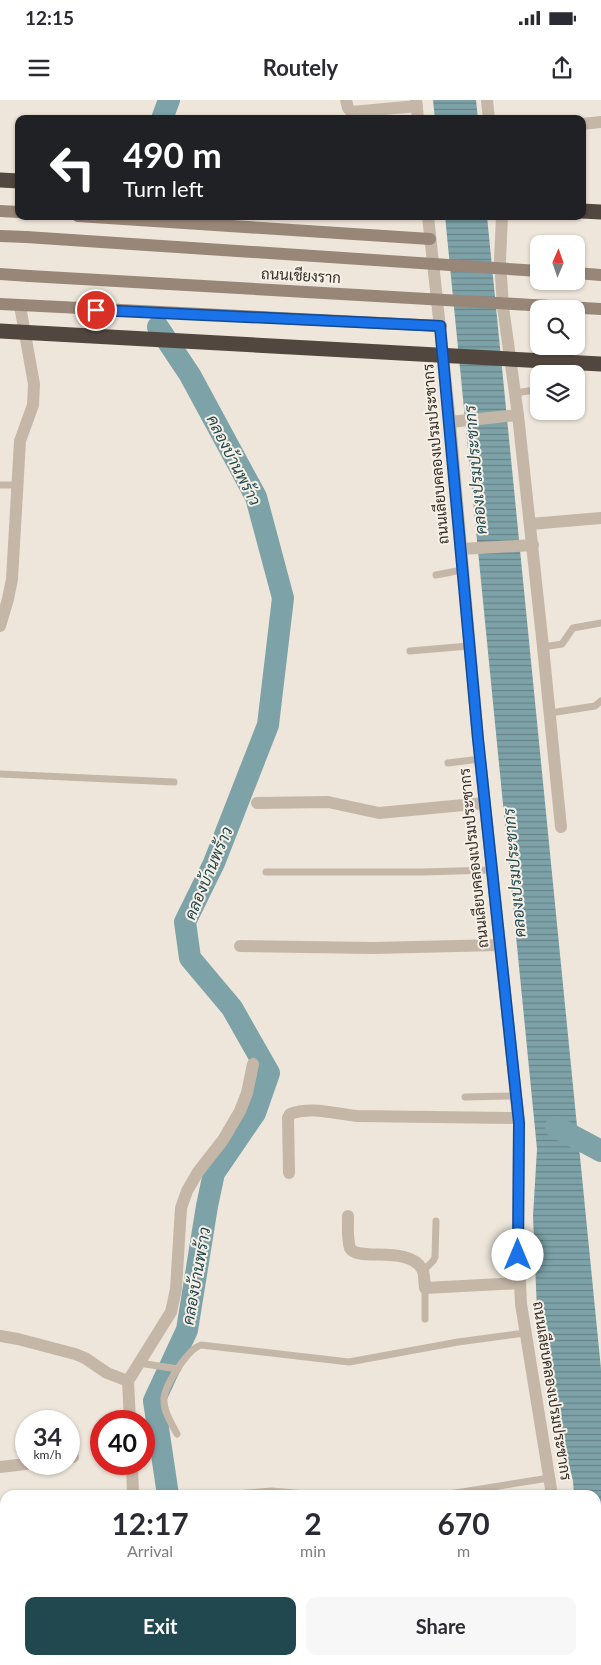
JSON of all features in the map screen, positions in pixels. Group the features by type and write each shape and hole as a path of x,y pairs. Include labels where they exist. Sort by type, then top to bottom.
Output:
{"highway":[{"path":"0,180 15,181"},
{"path":"586,212 601,212"},
{"path":"0,331 601,364"}],"main road":[{"path":"0,211 15,212"},
{"path":"139,220 430,239"},
{"name":"ถนนเชียงราก","path":"0,236 530,270"},
{"name":"ถนนเชียงราก","path":"0,274 601,309"},
{"path":"585,274 601,275"},
{"path":"0,304 440,326"}],"street":[{"path":"346,100 348,108 352,112 417,108"},
{"path":"487,100 489,115"},
{"path":"586,124 601,122"},
{"name":"ถนนเลียบคลองเปรมประชากร","path":"428,220 466,549 462,570 518,1118 520,1283 525,1333 551,1490"},
{"path":"502,220 500,261 502,307 515,393 514,415 530,524 529,545 543,647 561,827"},
{"path":"0,626 8,599 6,580 17,486 20,441 34,396 34,384 20,306"},
{"path":"450,422 514,415"},
{"path":"530,524 601,518"},
{"path":"466,549 529,545"},
{"path":"257,803 328,802 379,813 485,803"},
{"path":"240,946 373,948 500,945"},
{"path":"129,1410 128,1381 171,1312 177,1280 181,1208 187,1191 240,1111 247,1092 253,1064"},
{"path":"290,1173 288,1118 290,1114 296,1111 333,1112 357,1116 518,1118"},
{"path":"348,1216 349,1245 354,1252 414,1260 423,1271 425,1288 520,1283"},
{"path":"0,1336 75,1354 85,1358 107,1373 128,1381"},
{"path":"0,1467 15,1465"},
{"path":"132,1475 133,1490"}],"lane":[{"path":"515,393 530,391"},
{"path":"0,485 17,486"},
{"path":"436,575 462,570"},
{"path":"543,647 562,644 572,628 601,623"},
{"path":"410,651 469,646"},
{"path":"550,713 595,706 601,701"},
{"path":"448,763 480,759"},
{"path":"0,774 174,782"},
{"path":"266,872 492,870"},
{"path":"465,1097 516,1096"},
{"path":"423,1271 435,1257 436,1221"},
{"path":"425,1288 426,1319"},
{"path":"177,1434 165,1412 164,1395 177,1368 196,1346 201,1345 349,1362 458,1342 525,1333"},
{"path":"140,1363 177,1368"},
{"path":"474,1490 549,1478"}],"water":[{"path":"433,100 476,100 478,115 435,115"},
{"name":"คลองเปรมประชากร","path":"445,220 487,220 601,1369 601,1490 574,1490 538,1334 533,1216 537,1149"}],"waterway":[{"name":"คลองบ้านพร้าว","path":"163,115 169,100"},
{"name":"คลองบ้านพร้าว","path":"158,327 190,375 256,497 283,598 268,725 214,863 185,922 190,958 232,1008 269,1073 255,1113 214,1173 187,1330 154,1401 167,1490"},
{"path":"556,1127 601,1151"}],"route":[{"path":"96,310 440,326 478,739 519,1123 518,1255"}]}
